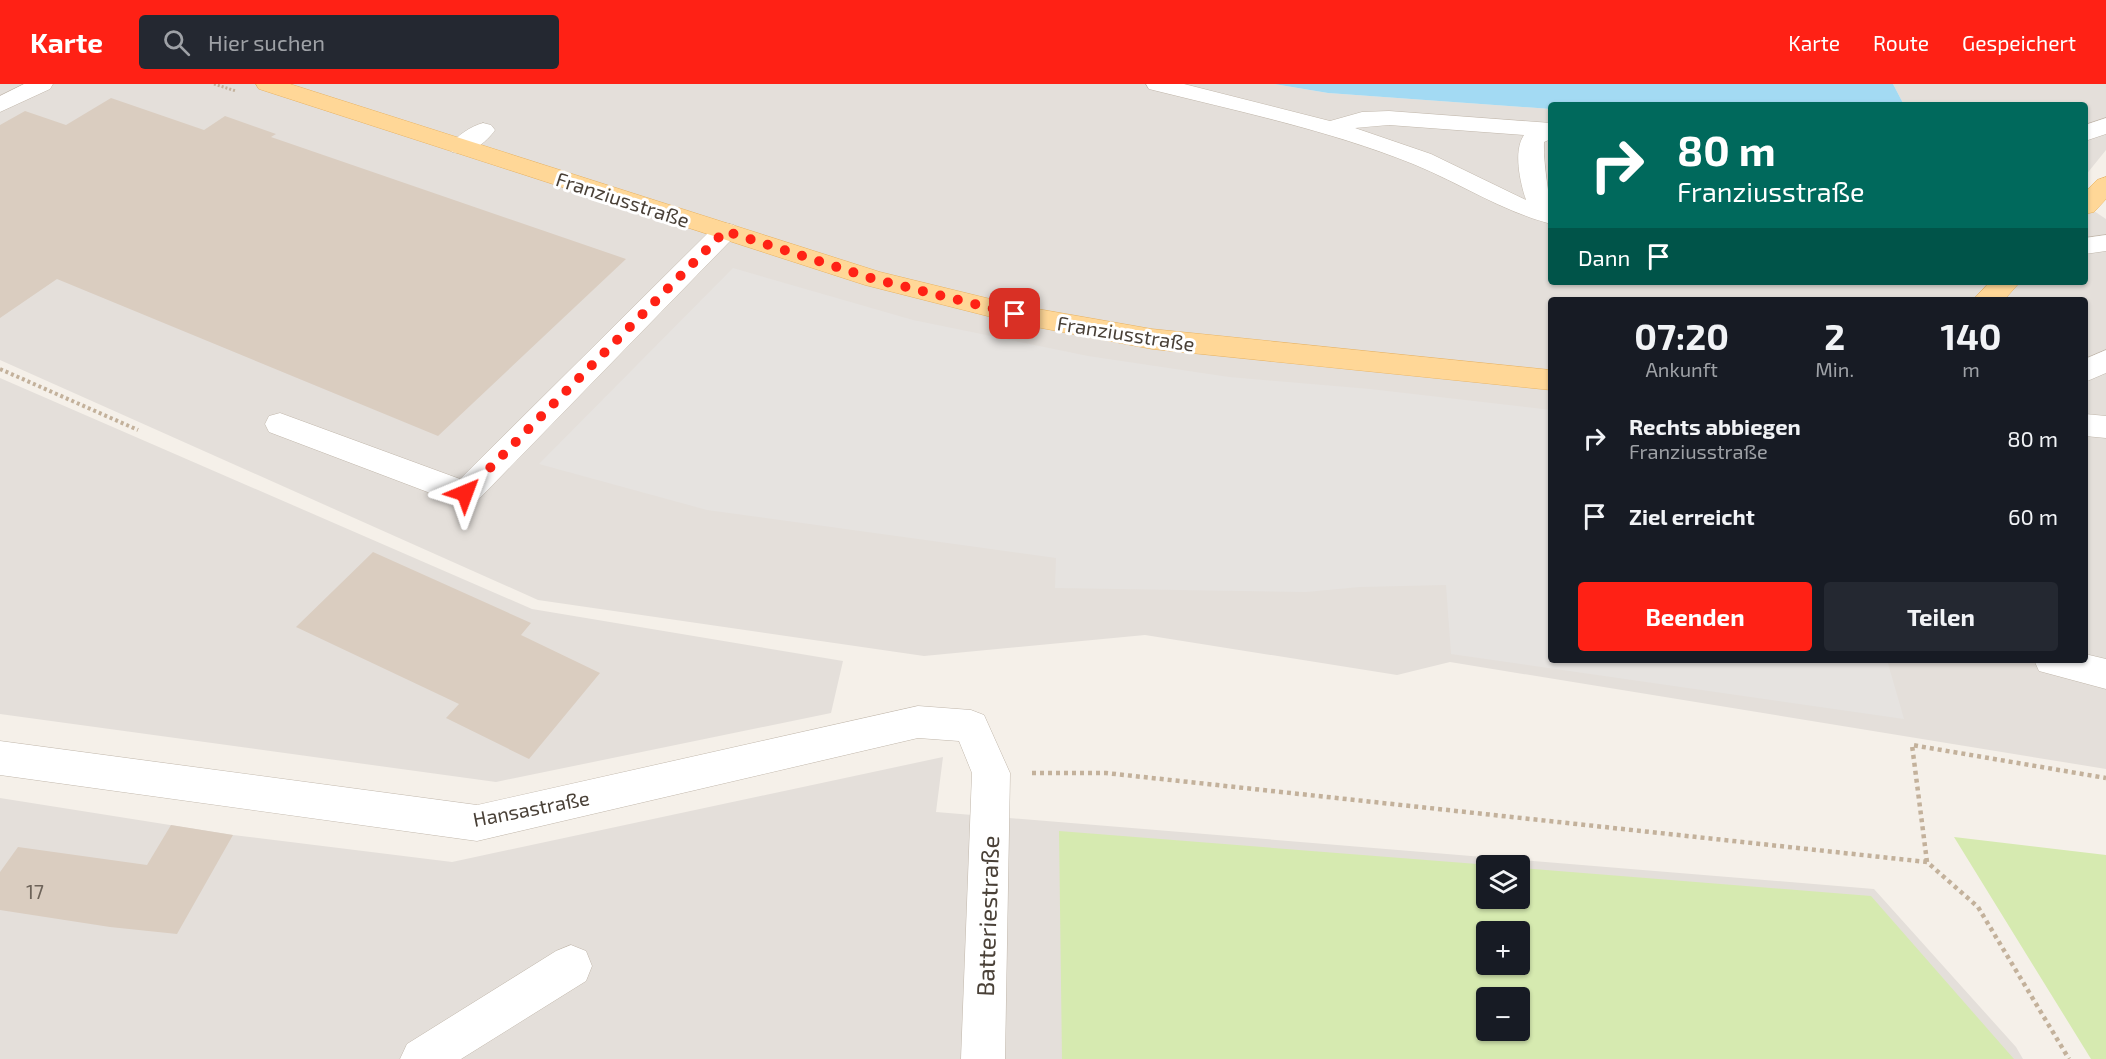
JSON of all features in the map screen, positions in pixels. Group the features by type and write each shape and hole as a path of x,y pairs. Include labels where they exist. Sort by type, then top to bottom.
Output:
{"main road":[{"name":"Franziusstraße","path":"267,84 863,276 937,296 1091,330 1238,350 1548,381"},
{"path":"2088,203 2106,184"},
{"path":"1990,297 2004,285"}],"street":[{"path":"0,105 42,84"},
{"path":"1156,84 1330,128 1422,159 1519,206 1548,215"},
{"path":"1330,128 1362,119 1389,118 1548,131"},
{"path":"2088,133 2106,125"},
{"path":"461,147 483,130"},
{"path":"1548,132 1538,134 1532,141 1530,172 1533,185 1548,215"},
{"path":"280,424 465,493 725,231"},
{"path":"2088,246 2106,243"},
{"path":"2088,370 2106,360"},
{"path":"2088,424 2106,427"},
{"path":"2063,663 2106,674"},
{"name":"Hansastraße","path":"4,766 477,823 918,722 971,726 991,773"},
{"name":"Batteriestraße","path":"983,1059 991,773"},
{"path":"422,1059 571,966"}],"path":[{"path":"0,369 138,430"},
{"path":"1927,862 1912,745 2106,778"},
{"path":"991,773 1106,773 1927,862 1978,907 2069,1059"}],"shaded area":[{"path":"0,84 1274,84 1328,93 1548,109 1548,285 2088,285 2088,207 2106,219 2106,769 1450,662 1397,675 1145,635 924,656 538,600 0,360"},
{"path":"1893,84 2106,84 2106,150 2088,172 2088,102 1902,102"},
{"path":"733,268 913,320 1088,356 1229,377 1370,389 1548,410 1548,663 1888,663 1904,719 1451,654 1446,585 1360,587 1306,592 1055,588 1056,558 707,510 539,464"},
{"path":"0,378 532,609 843,661 831,713 496,782 0,714"},
{"path":"943,757 936,812 1476,856 1476,909 1530,909 1530,861 1874,889 2016,1047 2023,1059 0,1059 0,798 233,835 452,862"}],"green space":[{"path":"1059,831 1476,864 1476,909 1530,909 1530,869 1871,896 2014,1059 1062,1059"},
{"path":"1954,837 2106,855 2106,1059 2091,1059"}],"water":[{"path":"1274,84 1893,84 1902,102 1548,102 1548,109 1328,93"}],"building":[{"path":"111,98 204,130 225,116 276,134 271,137 626,259 438,436 57,279 0,318 0,125 25,111 66,125"},
{"path":"373,552 531,623 521,635 600,673 529,759 446,718 459,704 296,627"},
{"path":"171,825 233,835 177,934 110,927 0,910 0,872 18,847 147,865"}],"route":[{"path":"465,493 725,231 874,279 947,299 1015,314"}]}
